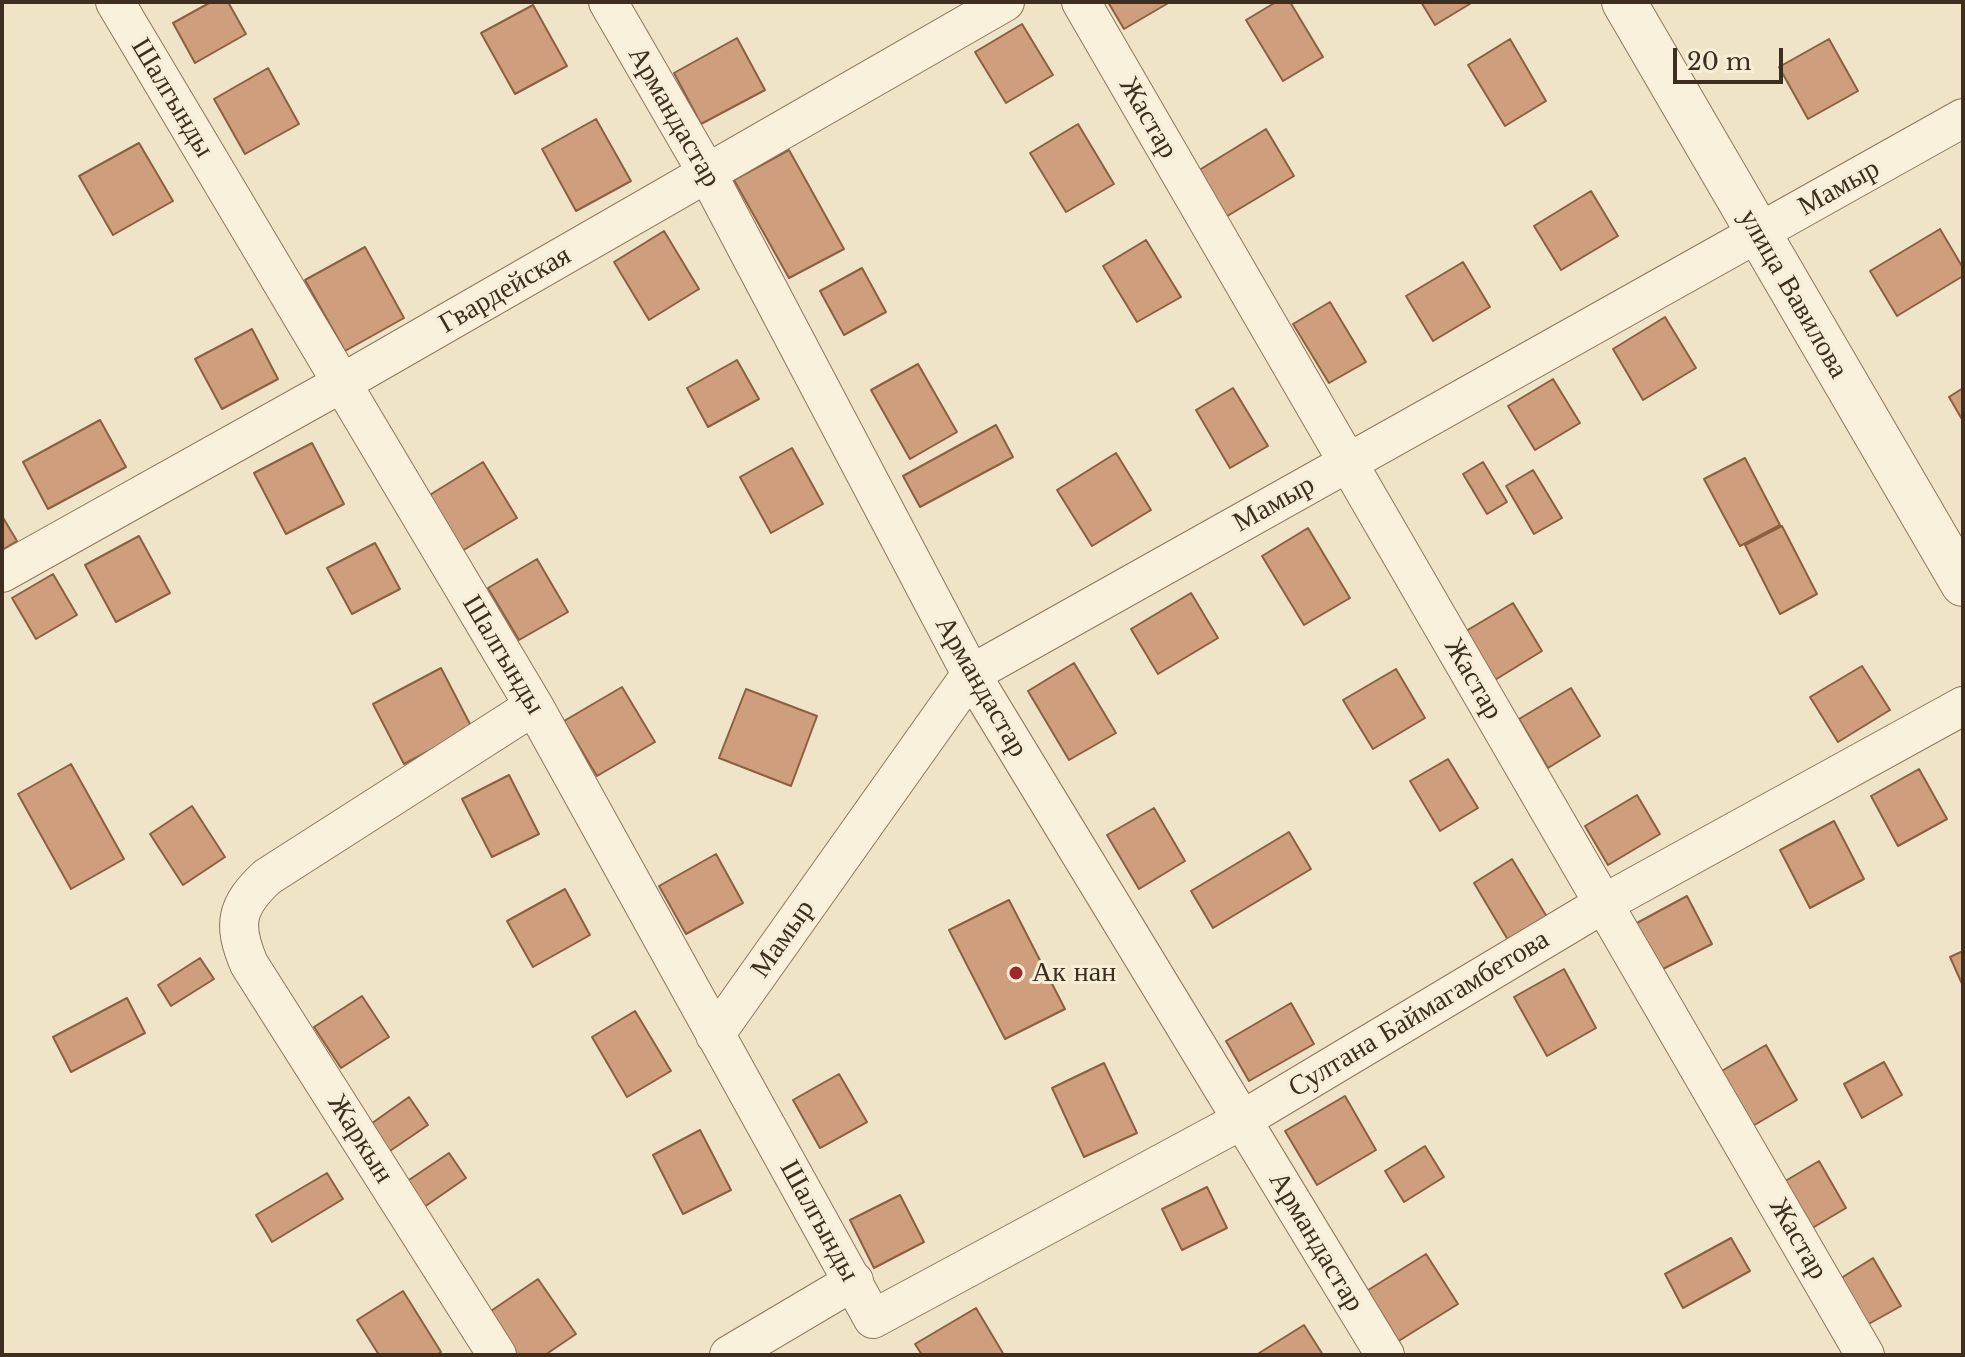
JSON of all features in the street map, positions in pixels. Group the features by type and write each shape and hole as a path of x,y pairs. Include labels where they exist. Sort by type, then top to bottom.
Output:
{"street":[{"name":"Шалгынды","path":"115,2 534,706 873,1319"},
{"name":"Армандастар","path":"608,2 707,173 971,674 1385,1355"},
{"name":"Гвардейская","path":"2,573 342,383 1005,2"},
{"name":"Жастар","path":"1081,2 1865,1355"},
{"name":"улица Вавилова","path":"1624,2 1963,584"},
{"name":"Мамыр","path":"715,1035 971,674 1963,118"},
{"name":"Жаркын","path":"497,1355 249,964 240,942 238,918 249,894 267,877 534,706"},
{"name":"Султана Баймагамбетова","path":"873,1319 1242,1120 1603,904 1963,706"},
{"path":"729,1355 854,1281"}],"building":[{"path":"211,2 228,2 246,34 195,63 173,23"},
{"path":"1108,2 1170,2 1124,29"},
{"path":"1276,2 1290,2 1323,57 1283,81 1246,20"},
{"path":"1421,2 1473,2 1435,25"},
{"path":"533,5 567,66 515,94 481,33"},
{"path":"1022,24 1053,75 1006,103 975,52"},
{"path":"737,38 765,90 701,124 674,73"},
{"path":"1510,39 1546,101 1505,126 1468,65"},
{"path":"1829,39 1858,91 1808,119 1779,67"},
{"path":"268,68 299,124 245,154 214,99"},
{"path":"596,119 631,181 576,211 542,149"},
{"path":"1078,124 1114,184 1066,212 1030,153"},
{"path":"1266,129 1294,176 1224,218 1196,172"},
{"path":"139,143 173,201 113,235 79,176"},
{"path":"789,150 844,249 789,278 734,180"},
{"path":"1591,191 1618,236 1561,270 1534,226"},
{"path":"1940,229 1963,268 1963,276 1897,316 1870,271"},
{"path":"664,231 699,289 649,320 614,262"},
{"path":"1146,240 1181,297 1137,322 1103,266"},
{"path":"365,247 404,318 345,351 305,280"},
{"path":"1463,262 1490,307 1433,341 1406,296"},
{"path":"862,268 886,312 844,335 820,291"},
{"path":"1330,302 1366,362 1329,383 1293,324"},
{"path":"1665,317 1696,368 1643,400 1613,349"},
{"path":"252,329 278,379 222,409 195,359"},
{"path":"737,360 759,399 708,427 687,388"},
{"path":"918,364 957,432 910,459 871,390"},
{"path":"1553,379 1580,423 1535,450 1508,406"},
{"path":"1233,388 1268,446 1230,468 1196,410"},
{"path":"1963,388 1963,421 1949,397"},
{"path":"100,420 126,467 48,509 23,462"},
{"path":"996,425 1013,457 920,507 903,476"},
{"path":"312,443 344,504 286,534 254,473"},
{"path":"792,448 823,504 771,533 740,477"},
{"path":"1116,453 1151,510 1092,546 1057,490"},
{"path":"1745,458 1780,525 1740,546 1704,479"},
{"path":"483,462 517,518 462,551 428,496"},
{"path":"1483,462 1507,502 1487,514 1463,474"},
{"path":"1533,470 1562,518 1534,534 1506,486"},
{"path":"2,516 17,541 2,550"},
{"path":"1782,526 1817,594 1780,614 1745,545"},
{"path":"1308,528 1350,598 1304,625 1262,556"},
{"path":"139,536 170,593 116,622 85,565"},
{"path":"375,543 400,589 352,614 327,568"},
{"path":"537,559 568,612 519,640 488,588"},
{"path":"53,574 77,615 36,639 12,598"},
{"path":"1191,593 1218,638 1158,674 1131,629"},
{"path":"1513,603 1542,651 1490,683 1461,634"},
{"path":"1074,663 1116,733 1069,760 1028,691"},
{"path":"1862,666 1890,710 1838,742 1810,697"},
{"path":"441,668 472,728 404,764 373,704"},
{"path":"1396,669 1425,718 1373,749 1343,700"},
{"path":"622,687 655,742 597,776 564,721"},
{"path":"1571,688 1600,736 1548,768 1519,719"},
{"path":"746,689 817,716 791,786 719,758"},
{"path":"1448,759 1478,808 1440,831 1410,781"},
{"path":"71,764 124,859 71,889 18,794"},
{"path":"1919,769 1947,819 1898,846 1871,796"},
{"path":"509,775 539,834 492,857 462,799"},
{"path":"1637,795 1660,834 1608,865 1585,826"},
{"path":"192,806 225,857 183,885 150,834"},
{"path":"1154,808 1185,861 1139,889 1107,835"},
{"path":"1834,821 1864,879 1810,908 1780,850"},
{"path":"1289,832 1311,869 1213,928 1191,891"},
{"path":"716,854 743,903 686,934 659,886"},
{"path":"1512,859 1547,917 1508,940 1474,883"},
{"path":"565,889 590,935 533,967 507,921"},
{"path":"1687,896 1712,944 1659,971 1635,924"},
{"path":"1009,900 1065,1009 1005,1039 949,930"},
{"path":"1963,951 1963,986 1950,957"},
{"path":"200,958 214,979 171,1006 158,985"},
{"path":"1564,969 1596,1028 1547,1056 1514,997"},
{"path":"362,996 389,1037 341,1068 314,1027"},
{"path":"127,998 145,1033 71,1072 53,1037"},
{"path":"1291,1003 1314,1044 1249,1081 1226,1041"},
{"path":"635,1011 671,1071 627,1097 592,1037"},
{"path":"1766,1045 1797,1100 1751,1127 1720,1072"},
{"path":"1884,1062 1902,1095 1862,1118 1844,1084"},
{"path":"1104,1063 1137,1133 1084,1157 1052,1088"},
{"path":"839,1074 867,1122 820,1148 793,1100"},
{"path":"1345,1096 1376,1150 1317,1185 1285,1131"},
{"path":"409,1097 428,1125 387,1153 368,1126"},
{"path":"700,1130 731,1190 683,1214 653,1155"},
{"path":"1425,1146 1444,1177 1404,1202 1385,1171"},
{"path":"449,1153 466,1178 417,1212 400,1186"},
{"path":"1819,1161 1846,1208 1809,1230 1782,1183"},
{"path":"327,1173 343,1199 272,1242 256,1215"},
{"path":"1207,1187 1227,1228 1182,1250 1162,1209"},
{"path":"900,1195 924,1242 874,1268 850,1220"},
{"path":"1731,1238 1750,1271 1683,1308 1665,1274"},
{"path":"1426,1254 1458,1304 1397,1342 1365,1292"},
{"path":"1873,1258 1901,1306 1865,1326 1838,1280"},
{"path":"538,1279 576,1334 545,1355 512,1355 485,1315"},
{"path":"403,1291 441,1352 437,1355 379,1355 357,1320"},
{"path":"976,1308 1004,1355 922,1355 915,1344"},
{"path":"1304,1325 1323,1355 1256,1355"}],"place":[{"name":"Ак нан","path":"1016,973"}]}
